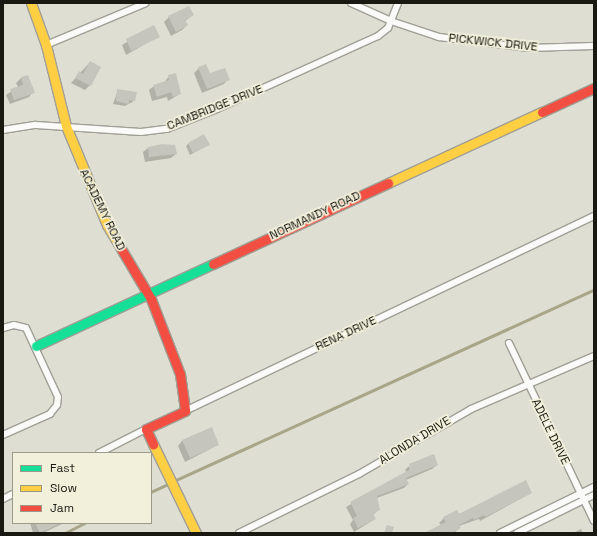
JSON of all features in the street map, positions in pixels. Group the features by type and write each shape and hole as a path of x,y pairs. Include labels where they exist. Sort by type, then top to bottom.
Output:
{"street":[{"name":"ACADEMY ROAD","path":"31,3 46,45 66,126 107,225 148,294 180,374 185,411"},
{"path":"46,45 146,3"},
{"name":"PICKWICK DRIVE","path":"351,3 391,21 439,37 476,43 528,48 594,46"},
{"name":"CAMBRIDGE DRIVE","path":"3,130 36,125 141,132 167,129 231,103 378,36 391,21 398,3"},
{"name":"NORMANDY ROAD","path":"36,346 594,88"},
{"name":"RENA DRIVE","path":"101,452 594,216"},
{"path":"3,328 14,325 26,328 57,391 58,402 50,414 3,436"},
{"name":"ADELE DRIVE","path":"509,343 526,384 594,521"},
{"name":"ALONDA DRIVE","path":"240,533 359,474 471,409 594,356"},
{"path":"146,430 196,533"},
{"path":"500,533 594,487"},
{"path":"3,499 12,494"},
{"path":"517,533 594,495"}],"building":[{"path":"189,6 194,15 185,20 188,25 176,32 168,16"},
{"path":"154,25 160,37 131,51 126,39"},
{"path":"90,61 101,67 91,86 75,78 79,71 83,74"},
{"path":"206,64 210,73 225,68 230,80 207,89 198,67"},
{"path":"176,73 181,94 173,97 171,92 157,97 153,85 169,80 168,75"},
{"path":"28,75 35,93 14,100 10,89 23,85 21,77"},
{"path":"117,89 137,92 135,101 129,100 129,104 116,101"},
{"path":"204,134 210,145 193,153 188,143"},
{"path":"162,144 175,145 177,154 149,157 148,147"},
{"path":"212,427 219,445 190,458 182,440"},
{"path":"434,454 438,465 406,478 409,484 377,496 380,510 373,514 376,519 358,528 353,518 357,516 350,502 411,469 409,464"},
{"path":"526,480 532,493 485,517 484,515 474,520 473,518 459,525 461,528 452,533 424,533 446,522 443,517 457,510 459,514"},
{"path":"36,524 59,524 40,533"},
{"path":"387,525 394,527 392,533 384,533"}],"waterway":[{"path":"174,481 594,290"},
{"path":"152,492 170,483"},
{"path":"65,533 83,524"}],"traffic: fast":[{"path":"36,346 213,264"}],"traffic: slow":[{"path":"31,3 46,45 66,126 107,225 120,247"},
{"path":"388,183 542,112"},
{"path":"153,444 196,533"}],"traffic: jam":[{"path":"542,112 594,88"},
{"path":"213,264 388,183"},
{"path":"120,247 151,299 180,374 185,411 146,429 153,444"}]}
